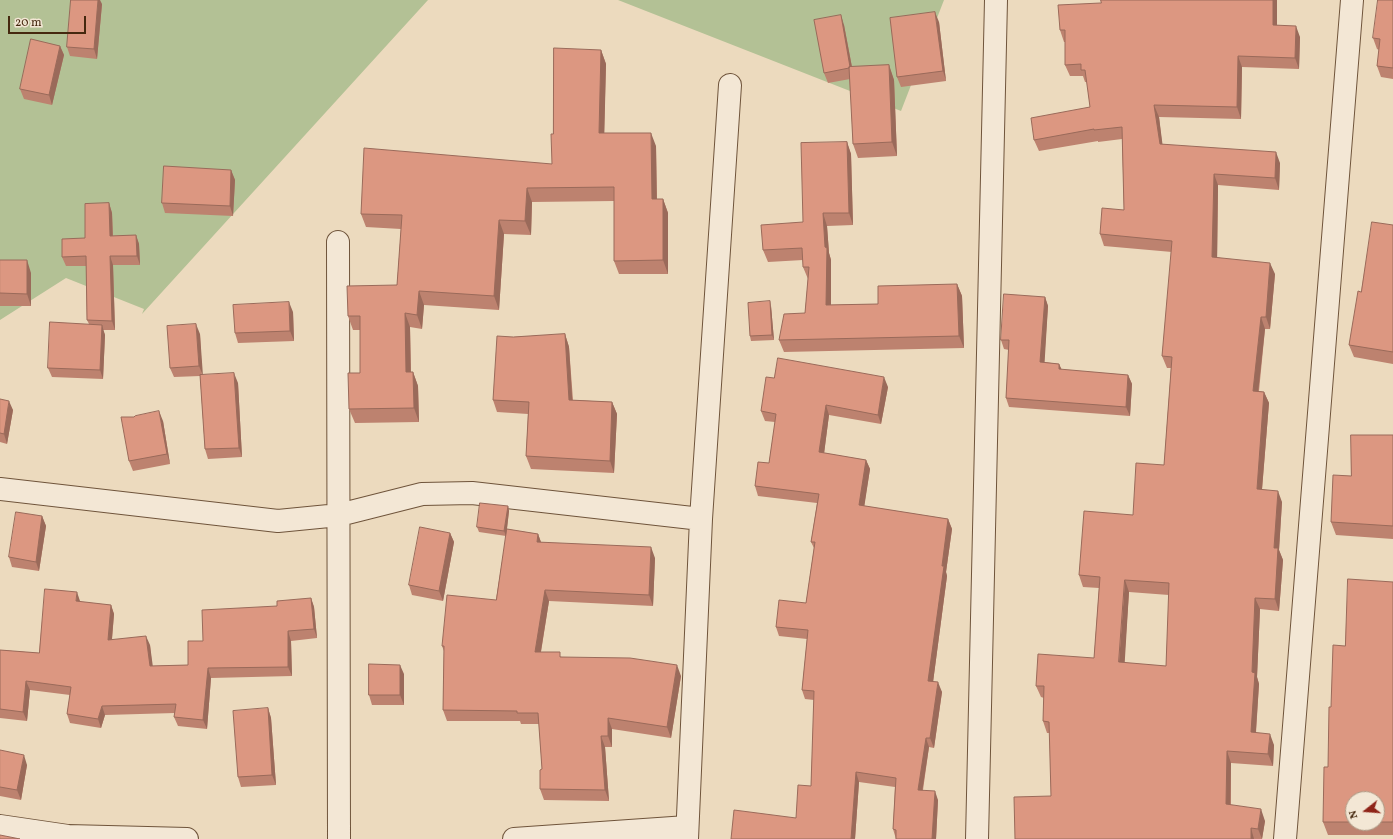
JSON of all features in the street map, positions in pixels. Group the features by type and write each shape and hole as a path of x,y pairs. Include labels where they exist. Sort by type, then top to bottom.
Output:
{"street":[{"path":"977,839 996,0"},
{"path":"1286,839 1352,0"},
{"path":"514,839 687,833 701,519 730,85"},
{"path":"338,242 339,839"},
{"path":"0,489 278,521 339,515 422,494 472,494 701,519"},
{"path":"0,826 68,838 187,839"}],"green space":[{"path":"0,0 428,0 142,314 144,309 66,278 0,320"},
{"path":"618,0 944,0 901,111"}],"building":[{"path":"71,0 98,0 94,49 67,47"},
{"path":"1101,0 1273,0 1273,25 1296,26 1295,58 1238,56 1237,107 1154,105 1160,144 1276,152 1275,178 1214,174 1212,257 1270,263 1266,317 1261,317 1253,391 1264,392 1257,489 1278,491 1274,548 1278,548 1275,599 1255,598 1252,672 1255,673 1251,732 1270,734 1268,754 1227,751 1226,804 1261,809 1258,829 1251,828 1251,839 1015,839 1014,797 1051,796 1049,722 1043,721 1044,686 1036,686 1038,654 1094,658 1100,577 1079,575 1084,511 1133,515 1136,463 1164,465 1172,357 1162,356 1172,241 1100,234 1102,208 1124,210 1122,127 1094,129 1034,140 1031,118 1090,107 1085,70 1081,70 1081,64 1065,65 1065,30 1060,30 1058,5 1101,3","holes":["1125,580 1169,583 1166,666 1119,662"]},
{"path":"1378,0 1393,0 1393,68 1377,66 1380,39 1373,38"},
{"path":"935,12 943,71 897,77 890,18"},
{"path":"841,15 850,67 824,73 814,20"},
{"path":"31,39 60,46 49,95 20,89"},
{"path":"554,48 601,50 599,133 651,133 652,199 663,199 663,260 614,261 614,187 527,188 525,221 499,220 494,296 419,291 417,315 405,313 406,372 413,372 414,408 349,409 348,373 360,373 360,316 348,316 347,286 397,285 402,215 361,214 364,148 552,164 551,134 553,134"},
{"path":"889,65 892,142 853,144 849,67"},
{"path":"847,142 849,213 823,213 825,247 827,248 826,305 878,304 878,286 957,284 959,336 779,340 784,314 805,313 809,267 803,267 802,248 763,250 761,225 803,222 801,143"},
{"path":"164,166 231,170 230,206 162,203"},
{"path":"109,203 110,236 136,235 137,256 110,256 112,321 87,320 86,256 62,257 62,239 85,238 85,204"},
{"path":"1372,222 1393,225 1393,352 1349,345 1358,291 1361,292"},
{"path":"0,260 27,260 27,294 0,293"},
{"path":"1004,294 1045,297 1040,362 1059,364 1059,369 1128,375 1126,407 1006,398 1009,340 1001,340"},
{"path":"770,301 772,335 750,336 748,303"},
{"path":"289,302 290,331 235,333 233,305"},
{"path":"50,322 102,325 100,370 48,368"},
{"path":"196,324 199,366 170,368 167,326"},
{"path":"565,334 569,400 612,402 610,461 526,456 529,402 493,400 497,336 513,337"},
{"path":"778,358 884,377 878,415 826,405 819,452 866,460 859,505 948,519 942,566 944,566 928,681 938,682 930,738 926,738 918,790 935,791 932,839 896,839 896,830 893,829 896,778 856,772 851,839 731,839 734,810 796,818 798,785 811,786 814,691 802,690 808,630 776,627 779,600 806,603 815,542 811,542 819,494 755,486 758,462 769,463 776,414 761,411 766,377 774,378"},
{"path":"234,373 239,448 205,449 200,375"},
{"path":"0,399 9,401 4,434 0,433"},
{"path":"159,411 167,454 129,461 121,417 134,417"},
{"path":"1351,435 1393,435 1393,526 1331,522 1333,475 1351,476"},
{"path":"480,503 508,506 504,531 477,527"},
{"path":"16,512 42,516 36,562 9,557"},
{"path":"420,527 450,533 439,591 409,585"},
{"path":"507,529 538,534 537,542 651,547 649,595 545,590 535,652 560,652 560,657 630,658 677,665 667,727 608,718 608,736 601,736 605,790 540,789 540,770 542,769 538,713 517,713 517,711 443,710 444,646 442,646 447,595 496,600"},
{"path":"1348,579 1393,582 1393,822 1385,822 1385,791 1345,791 1345,822 1323,822 1324,767 1328,767 1329,707 1331,707 1333,645 1345,646"},
{"path":"45,589 77,592 76,601 111,605 108,640 146,636 150,666 188,665 188,641 203,641 202,610 277,606 277,601 311,598 314,629 288,631 288,667 208,668 203,720 174,717 176,704 102,706 98,719 67,714 71,687 26,681 23,712 0,709 0,650 39,653"},
{"path":"369,664 400,665 400,695 369,695"},
{"path":"268,708 272,775 238,777 233,711"},
{"path":"0,750 24,755 17,790 0,787"},
{"path":"0,835 20,839 0,839"}]}
